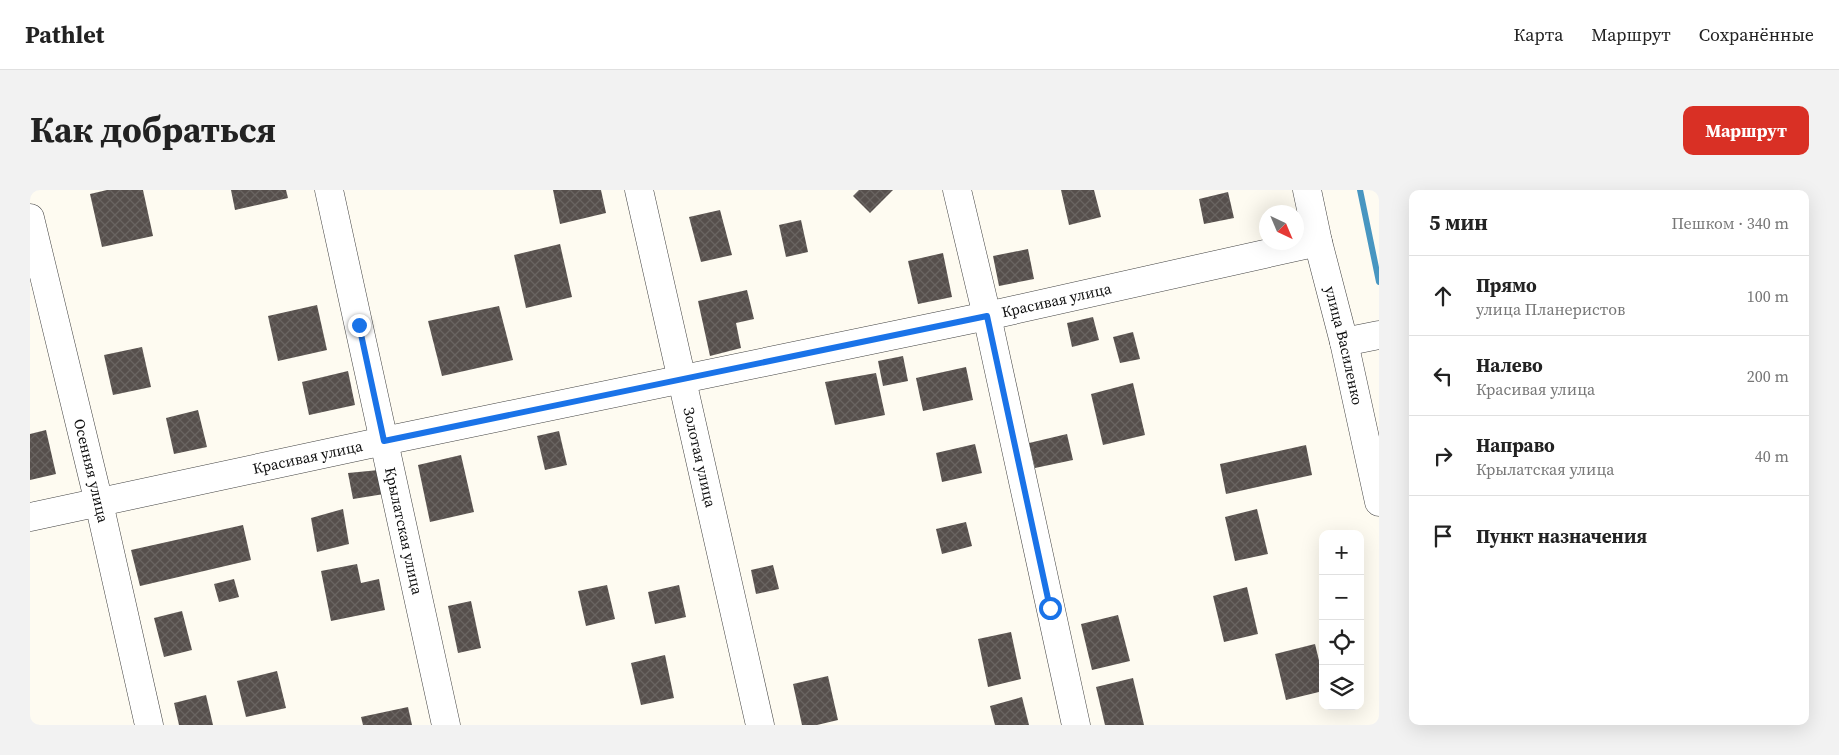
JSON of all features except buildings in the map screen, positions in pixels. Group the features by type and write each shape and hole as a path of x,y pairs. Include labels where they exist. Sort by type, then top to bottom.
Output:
{"street":[{"name":"Крылатская улица","path":"329,190 446,725"},
{"name":"Золотая улица","path":"639,190 760,725"},
{"path":"957,190 987,316 1076,725"},
{"name":"улица Василенко","path":"1307,190 1318,242 1344,342 1379,502"},
{"name":"Осенняя улица","path":"30,218 99,503 149,725"},
{"name":"Красивая улица","path":"30,517 384,441 987,316 1318,242"},
{"path":"1344,342 1375,336"}],"waterway":[{"path":"1360,190 1379,282"}],"route":[{"path":"359,325 384,441 987,316 1050,608"}]}
